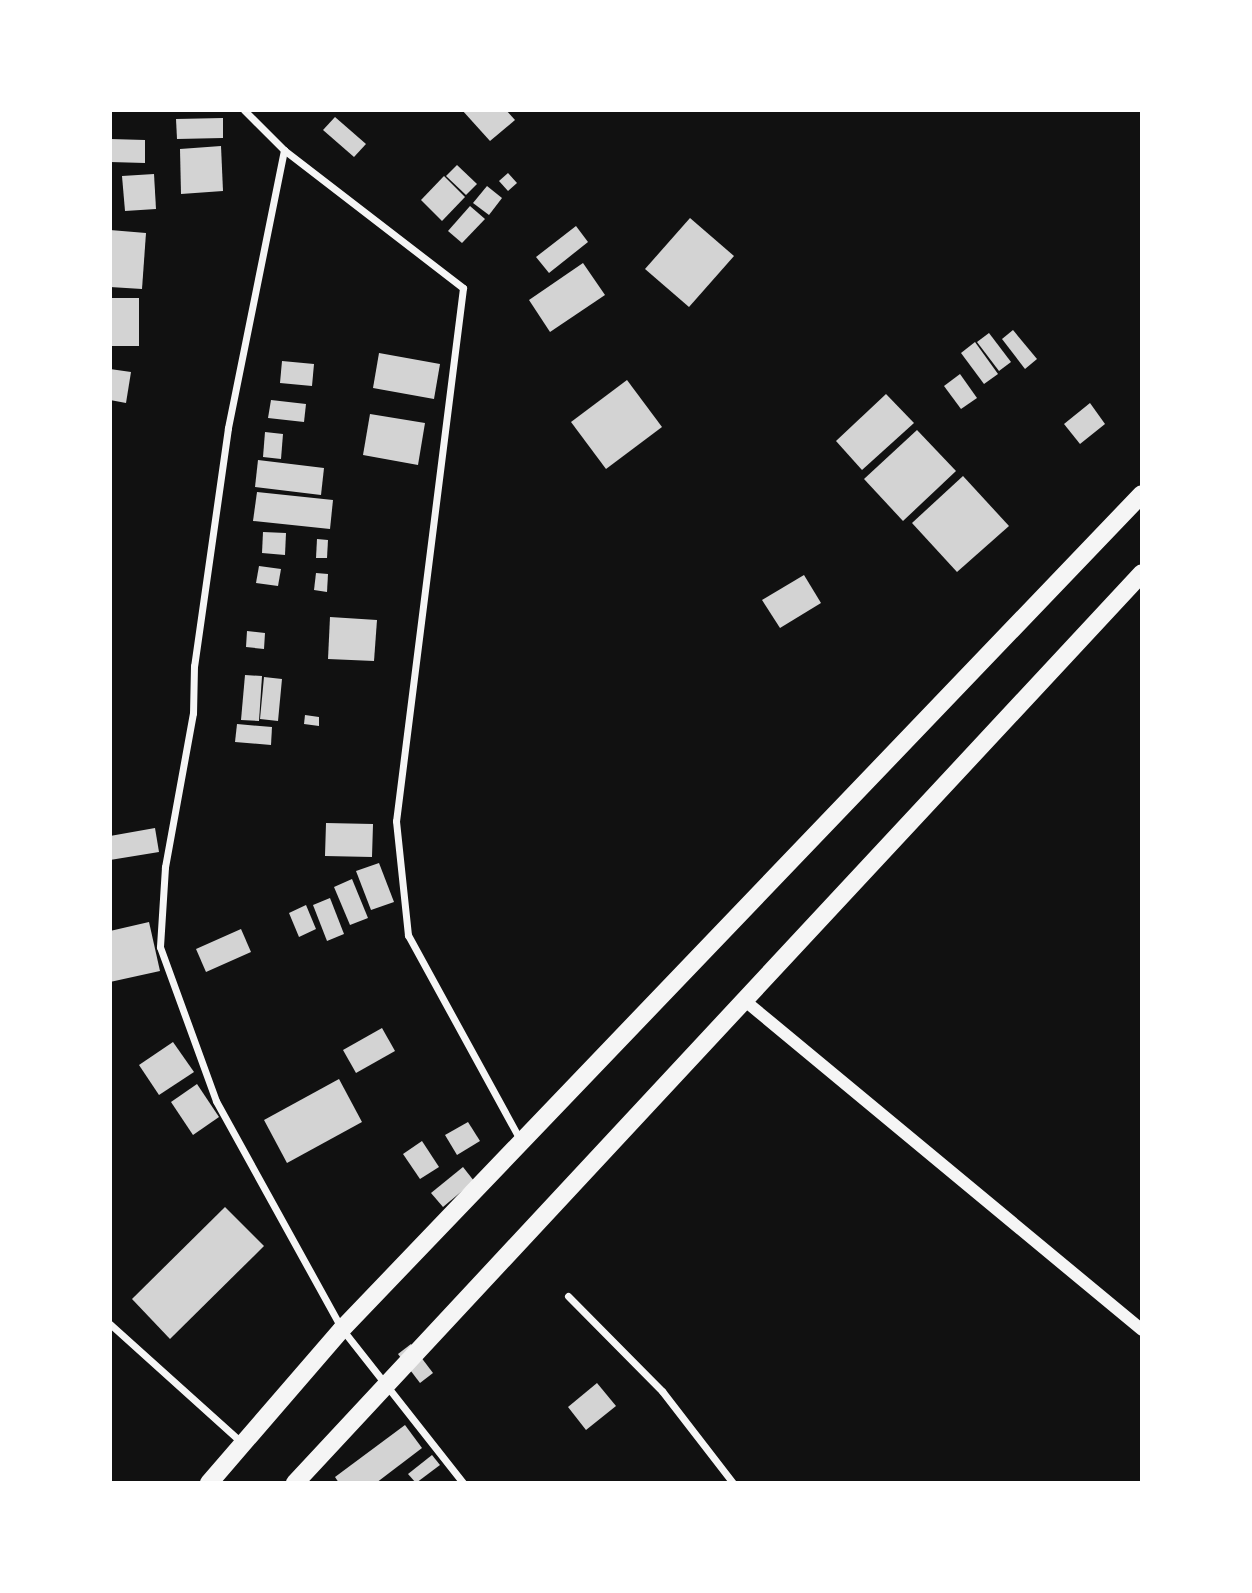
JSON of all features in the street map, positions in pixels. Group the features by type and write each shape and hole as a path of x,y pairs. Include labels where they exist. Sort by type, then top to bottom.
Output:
{"main road":[{"path":"209,1483 342,1329 1142,494"},
{"path":"295,1483 1142,573"}],"street":[{"path":"244,110 284,150 463,288 396,821 408,935 522,1141"},
{"path":"284,150 228,428 194,666 193,713 164,867 160,947 216,1101 342,1329 463,1483"},
{"path":"744,1000 1142,1330"},
{"path":"568,1296 662,1391 733,1483"},
{"path":"110,1324 243,1444"}],"building":[{"path":"462,110 506,110 515,120 490,141"},
{"path":"335,117 366,144 354,157 323,130"},
{"path":"223,118 223,138 177,139 176,119"},
{"path":"110,139 145,140 145,163 110,162"},
{"path":"221,146 223,191 181,194 180,149"},
{"path":"457,165 477,184 466,195 446,176"},
{"path":"508,173 517,183 508,191 499,181"},
{"path":"154,174 156,209 125,211 122,176"},
{"path":"444,176 465,197 442,221 421,200"},
{"path":"487,186 502,198 489,215 473,203"},
{"path":"470,206 485,219 462,243 448,231"},
{"path":"690,218 734,256 689,307 645,269"},
{"path":"576,226 588,242 549,273 536,257"},
{"path":"110,230 146,233 142,289 110,287"},
{"path":"583,263 605,295 550,332 529,300"},
{"path":"110,298 139,298 139,346 110,346"},
{"path":"1013,330 1037,359 1025,369 1002,339"},
{"path":"989,333 1011,362 999,371 977,342"},
{"path":"975,342 998,374 984,384 961,353"},
{"path":"379,353 440,364 434,399 373,388"},
{"path":"282,361 314,364 312,386 280,383"},
{"path":"110,369 131,372 126,403 110,400"},
{"path":"960,374 977,398 961,409 944,386"},
{"path":"627,380 662,427 606,469 571,422"},
{"path":"886,394 914,423 862,470 836,441"},
{"path":"271,400 306,404 304,422 268,418"},
{"path":"1090,403 1105,424 1080,444 1064,424"},
{"path":"370,414 425,423 418,465 363,455"},
{"path":"917,430 956,471 903,521 864,479"},
{"path":"265,432 283,434 281,459 263,457"},
{"path":"258,460 324,468 321,495 255,487"},
{"path":"963,476 1009,526 957,572 912,523"},
{"path":"257,492 333,500 330,529 253,521"},
{"path":"263,532 286,533 285,555 262,553"},
{"path":"317,539 328,540 327,558 316,558"},
{"path":"259,566 281,569 278,586 256,583"},
{"path":"316,573 328,574 327,592 314,590"},
{"path":"804,575 821,603 780,628 762,600"},
{"path":"330,617 377,620 374,661 328,659"},
{"path":"247,631 265,633 264,649 246,647"},
{"path":"245,675 262,676 259,721 241,720"},
{"path":"264,677 282,679 278,721 260,719"},
{"path":"305,715 319,717 319,726 304,724"},
{"path":"237,724 272,727 271,745 235,742"},
{"path":"326,823 373,824 372,857 325,856"},
{"path":"155,828 159,852 110,860 110,836"},
{"path":"379,863 394,902 371,910 356,871"},
{"path":"352,879 368,918 350,925 334,887"},
{"path":"330,898 344,934 327,941 313,905"},
{"path":"306,905 316,929 299,937 289,913"},
{"path":"149,922 160,971 110,982 110,931"},
{"path":"241,929 251,952 206,972 196,949"},
{"path":"382,1028 395,1051 356,1073 343,1050"},
{"path":"173,1042 194,1072 159,1095 139,1065"},
{"path":"339,1079 362,1122 287,1163 264,1120"},
{"path":"197,1084 219,1117 193,1135 171,1102"},
{"path":"468,1122 480,1141 457,1155 445,1135"},
{"path":"422,1141 439,1167 420,1179 403,1154"},
{"path":"463,1167 474,1181 443,1207 431,1193"},
{"path":"225,1207 264,1246 170,1339 132,1299"},
{"path":"411,1344 433,1373 420,1383 398,1354"},
{"path":"597,1383 616,1406 586,1430 568,1407"},
{"path":"405,1425 422,1448 376,1483 339,1483 335,1477"},
{"path":"432,1455 440,1465 416,1483 408,1474"}]}
